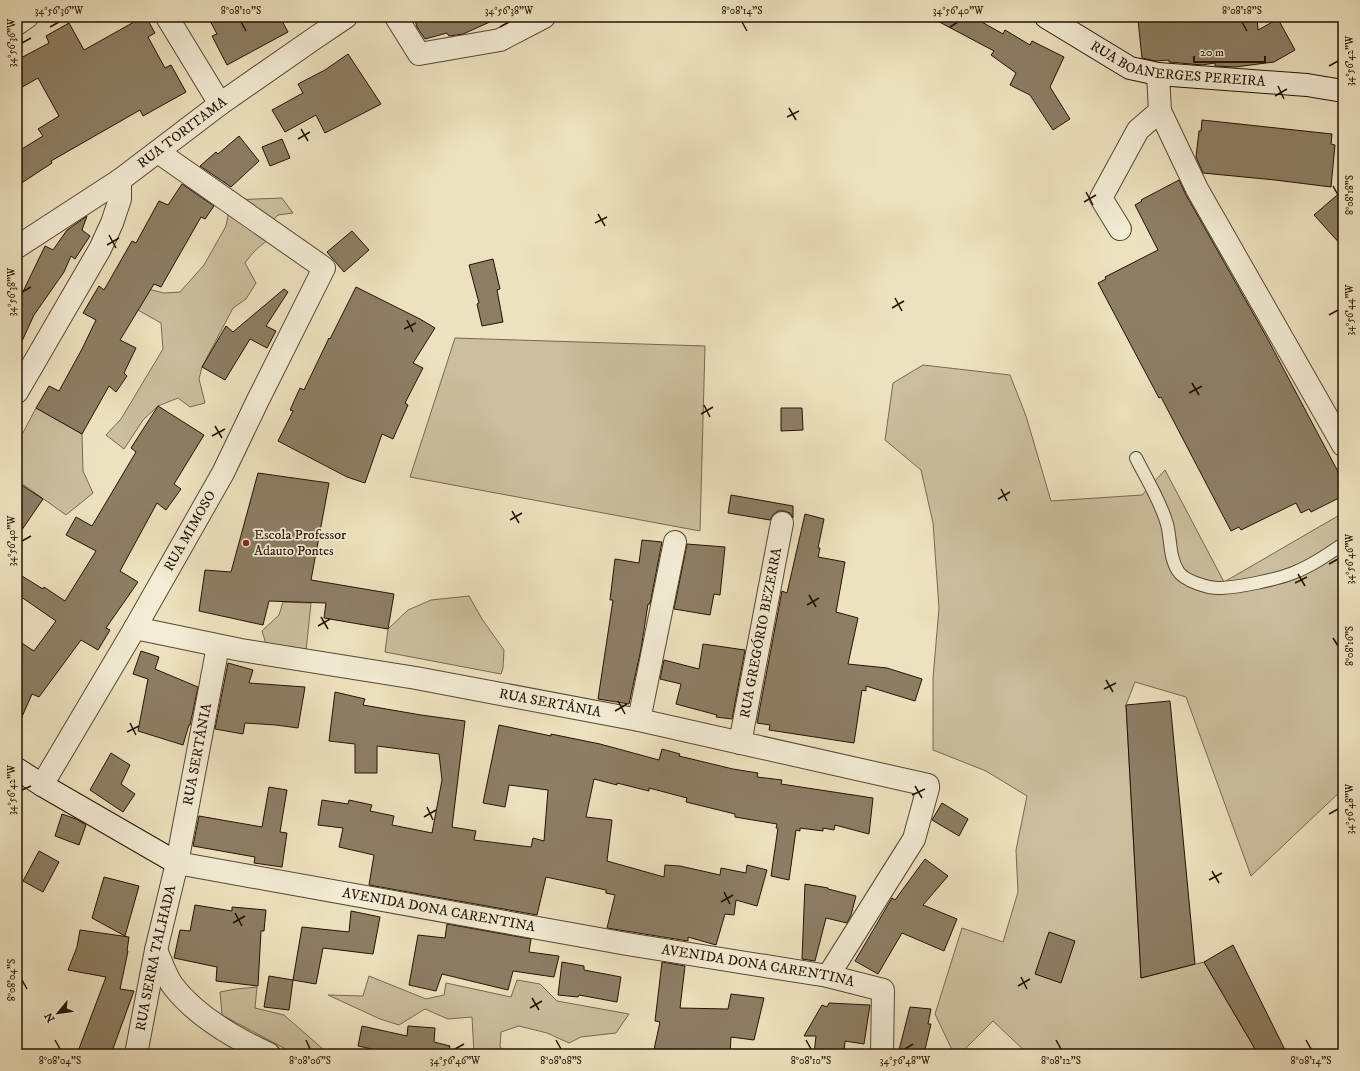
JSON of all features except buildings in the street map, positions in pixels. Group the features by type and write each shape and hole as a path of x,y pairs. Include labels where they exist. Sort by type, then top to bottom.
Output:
{"street":[{"path":"17,24 28,17"},
{"path":"167,17 220,104"},
{"name":"RUA TORITAMA","path":"17,247 120,180 220,104 346,17"},
{"path":"396,17 419,54 500,40 544,17"},
{"name":"RUA BOANERGES PEREIRA","path":"1046,17 1130,68 1158,74 1307,85 1343,91"},
{"path":"1158,74 1160,111 1197,189 1343,445"},
{"path":"1120,230 1101,198 1138,130 1160,111"},
{"name":"RUA MIMOSO","path":"42,785 135,628 223,473 324,268 158,152"},
{"path":"17,392 100,249 112,223 120,199 120,180"},
{"name":"RUA GREGÓRIO BEZERRA","path":"740,743 782,523"},
{"path":"639,720 675,542"},
{"name":"RUA SERTÂNIA","path":"135,628 218,646 416,678 639,720 928,785 914,839 828,976"},
{"name":"RUA SERTÂNIA","path":"177,862 218,646"},
{"name":"AVENIDA DONA CARENTINA","path":"17,769 42,785 177,862 627,944 828,976 883,990 882,1054"},
{"name":"RUA SERRA TALHADA","path":"136,1054 156,950 177,862"},
{"path":"156,950 172,985 199,1014 248,1044 269,1054"}],"lane":[{"path":"1136,458 1161,504 1167,525 1173,559 1177,570 1187,580 1194,583 1220,588 1263,581 1293,573 1325,556 1343,544"}],"shaded area":[{"path":"282,198 293,213 278,215 267,227 273,237 258,248 245,263 256,283 246,299 233,308 202,367 199,379 205,403 190,407 178,398 158,406 143,420 124,449 106,435 121,419 163,349 161,323 138,310 148,289 164,293 180,292 204,265 226,226 231,200"},
{"path":"455,338 705,346 700,531 410,477"},
{"path":"923,365 1010,375 1026,416 1051,501 1142,495 1165,470 1224,582 1343,513 1343,789 1251,876 1186,697 1135,682 1126,705 1141,978 1204,962 1258,1054 1028,1054 993,1021 960,1054 954,1054 935,1014 962,928 1003,942 1018,892 1016,850 1027,796 986,771 933,750 933,678 939,608 933,523 921,470 885,440 893,383"},
{"path":"36,408 82,434 83,471 93,493 66,515 17,480 17,444"},
{"path":"469,596 482,619 504,650 503,668 501,674 385,652 388,629 408,610 431,600"},
{"path":"283,602 311,603 306,651 266,644 262,631 279,615"},
{"path":"369,976 426,999 444,995 446,983 511,997 517,980 540,984 557,1001 629,1014 616,1033 581,1037 569,1043 547,1033 519,1026 501,1032 500,1047 508,1054 474,1054 472,1017 448,1019 425,1009 399,1025 380,1019 328,995 363,996"},
{"path":"257,987 255,1008 284,1015 324,1050 323,1054 295,1054 222,1015 220,992"}],"place":[{"name":"Escola Professor Adauto Pontes","path":"246,543"}]}
